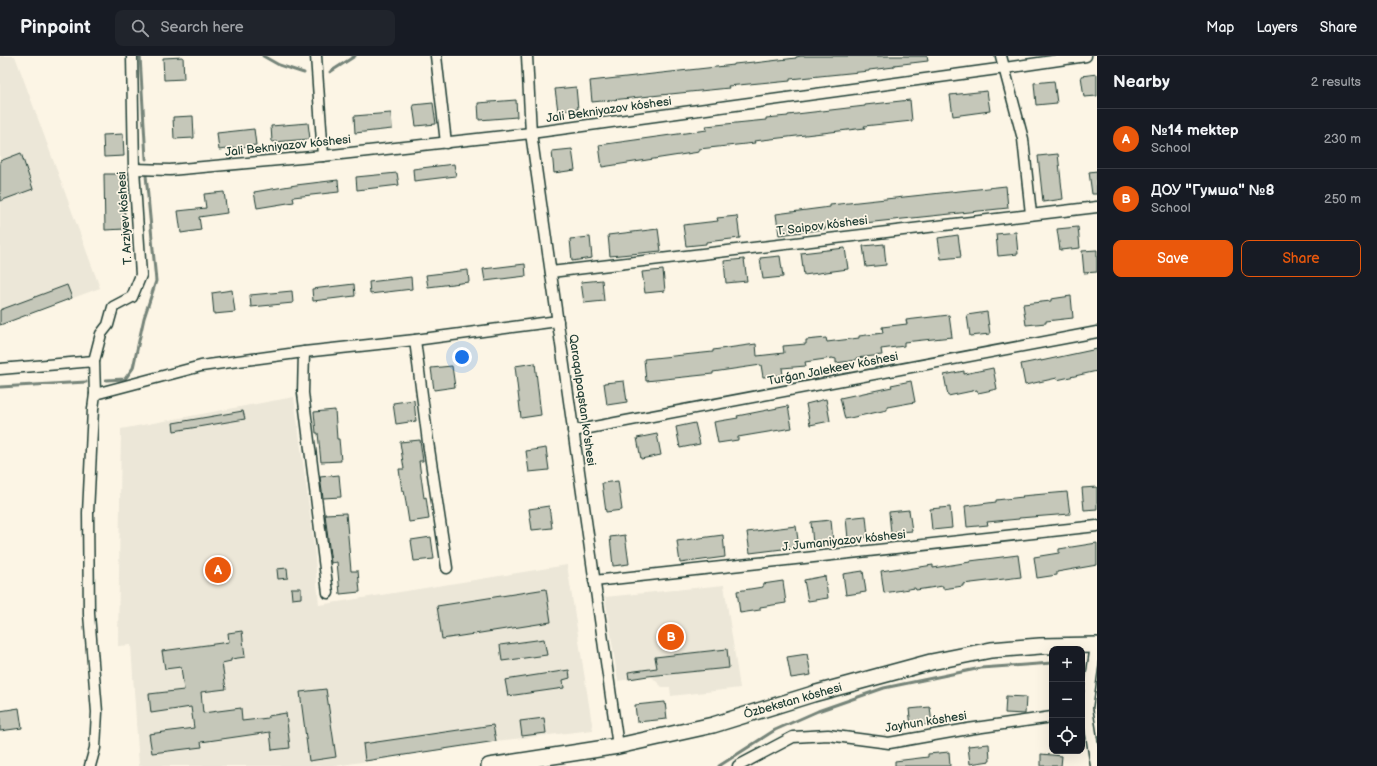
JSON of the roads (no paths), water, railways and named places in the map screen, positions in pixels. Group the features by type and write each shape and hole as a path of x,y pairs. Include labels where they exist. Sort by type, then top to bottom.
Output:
{"street":[{"name":"T. Arziyev kóshesi","path":"90,766 95,748 97,712 89,614 88,513 95,394 94,361 101,334 108,325 113,306 132,297 141,275 134,169 132,56"},
{"path":"316,56 324,156"},
{"path":"436,56 446,143"},
{"name":"Qaraqalpaqstan ko'shesi","path":"527,56 531,133 618,746"},
{"path":"1002,56 1023,139 1031,214"},
{"name":"Jali Bekniyazov kóshesi","path":"134,169 170,170 324,156 531,133 1086,56"},
{"name":"T. Saipov kóshesi","path":"551,272 1097,207"},
{"path":"95,394 201,366 558,321"},
{"name":"Turǵan Jalekeev kóshesi","path":"573,431 1097,332"},
{"path":"415,340 428,442 447,568"},
{"path":"304,352 303,393 328,593"},
{"path":"0,369 94,361"},
{"name":"J. Jumaniyazov kóshesi","path":"594,581 1097,526"},
{"path":"1085,704 1096,645"},
{"name":"Ózbekstan kóshesi","path":"489,766 618,746 713,725 813,694 931,662 991,650 1040,646 1096,645"},
{"path":"1085,714 1096,766"},
{"name":"Jayhun kóshesi","path":"738,766 793,737 828,735 889,743 968,729 1049,717"}],"waterway":[{"path":"140,56 146,159"},
{"path":"263,56 279,65 304,73"},
{"path":"330,72 355,56"},
{"path":"106,380 125,379 133,368 144,318 156,281 146,175"},
{"path":"0,387 86,382"},
{"path":"719,766 775,730 818,711 884,688 981,668 1049,663"}],"place":[{"name":"№14 mektep","path":"218,570"},
{"name":"ДОУ \"Гумша\" №8","path":"671,637"}]}
